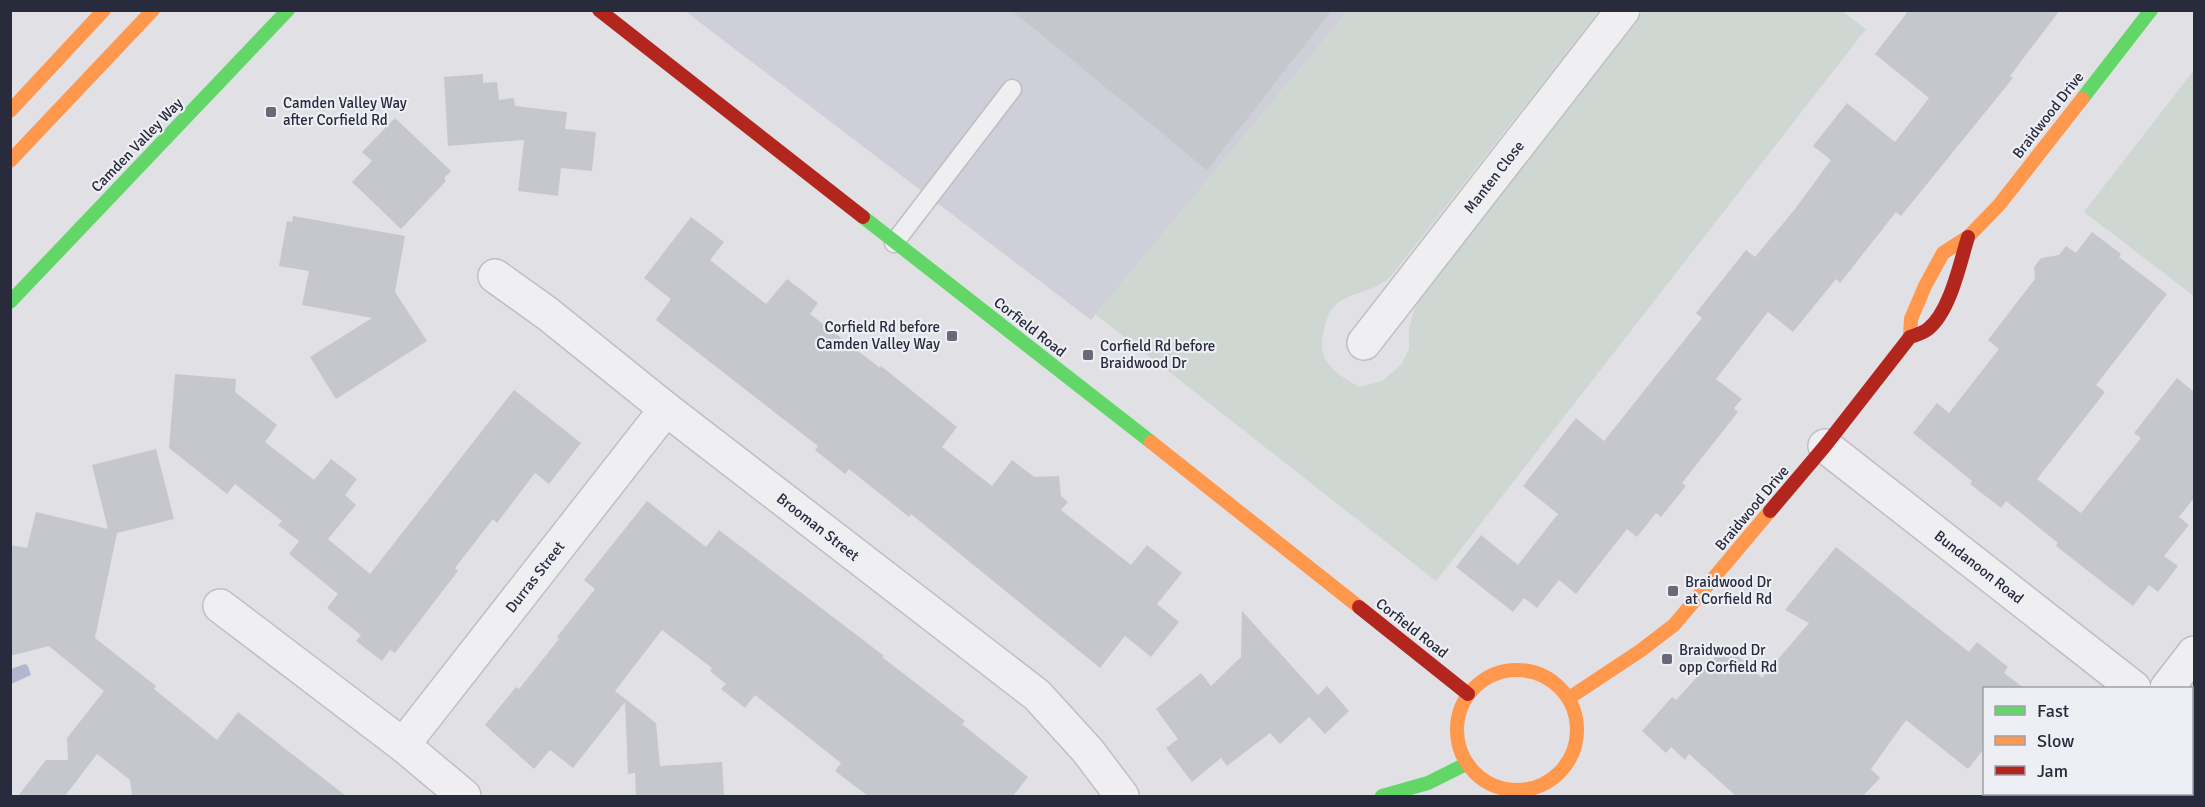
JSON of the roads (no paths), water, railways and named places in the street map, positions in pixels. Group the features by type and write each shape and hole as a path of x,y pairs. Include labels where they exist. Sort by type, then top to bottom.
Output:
{"street":[{"path":"10,111 104,10"},
{"path":"10,161 153,10"},
{"name":"Camden Valley Way","path":"10,302 288,10"},
{"name":"Corfield Road","path":"598,10 1098,400 1468,694"},
{"name":"Manten Close","path":"1364,343 1623,10"},
{"name":"Braidwood Drive","path":"1910,338 1911,319 1943,253 1968,237 1999,205 2151,10"},
{"name":"Braidwood Drive","path":"1569,699 1674,626 1825,446 1910,338 1930,328 1940,315 1968,237"},
{"name":"Brooman Street","path":"495,276 548,314 666,409 1037,695 1088,751 1122,796"},
{"name":"Durras Street","path":"403,745 666,409"},
{"name":"Bundanoon Road","path":"1825,446 2133,687"},
{"path":"220,606 403,745 464,796"},
{"path":"2168,687 2194,653"},
{"path":"1520,670 1539,674 1556,684 1569,699 1576,718 1577,739 1570,759 1557,775 1540,786 1520,791 1499,788 1480,779 1466,764 1459,747 1457,728 1460,710 1468,694 1483,680 1500,672 1520,670"},
{"path":"1382,796 1428,783 1466,764"}],"lane":[{"path":"894,243 1012,88"}],"water":[{"path":"25,664 31,675 11,684 11,669"}],"place":[{"name":"Camden Valley Way after Corfield Rd","path":"271,112"},
{"name":"Corfield Rd before Camden Valley Way","path":"952,336"},
{"name":"Corfield Rd before Braidwood Dr","path":"1088,355"},
{"name":"Braidwood Dr at Corfield Rd","path":"1673,591"},
{"name":"Braidwood Dr opp Corfield Rd","path":"1667,659"}]}
